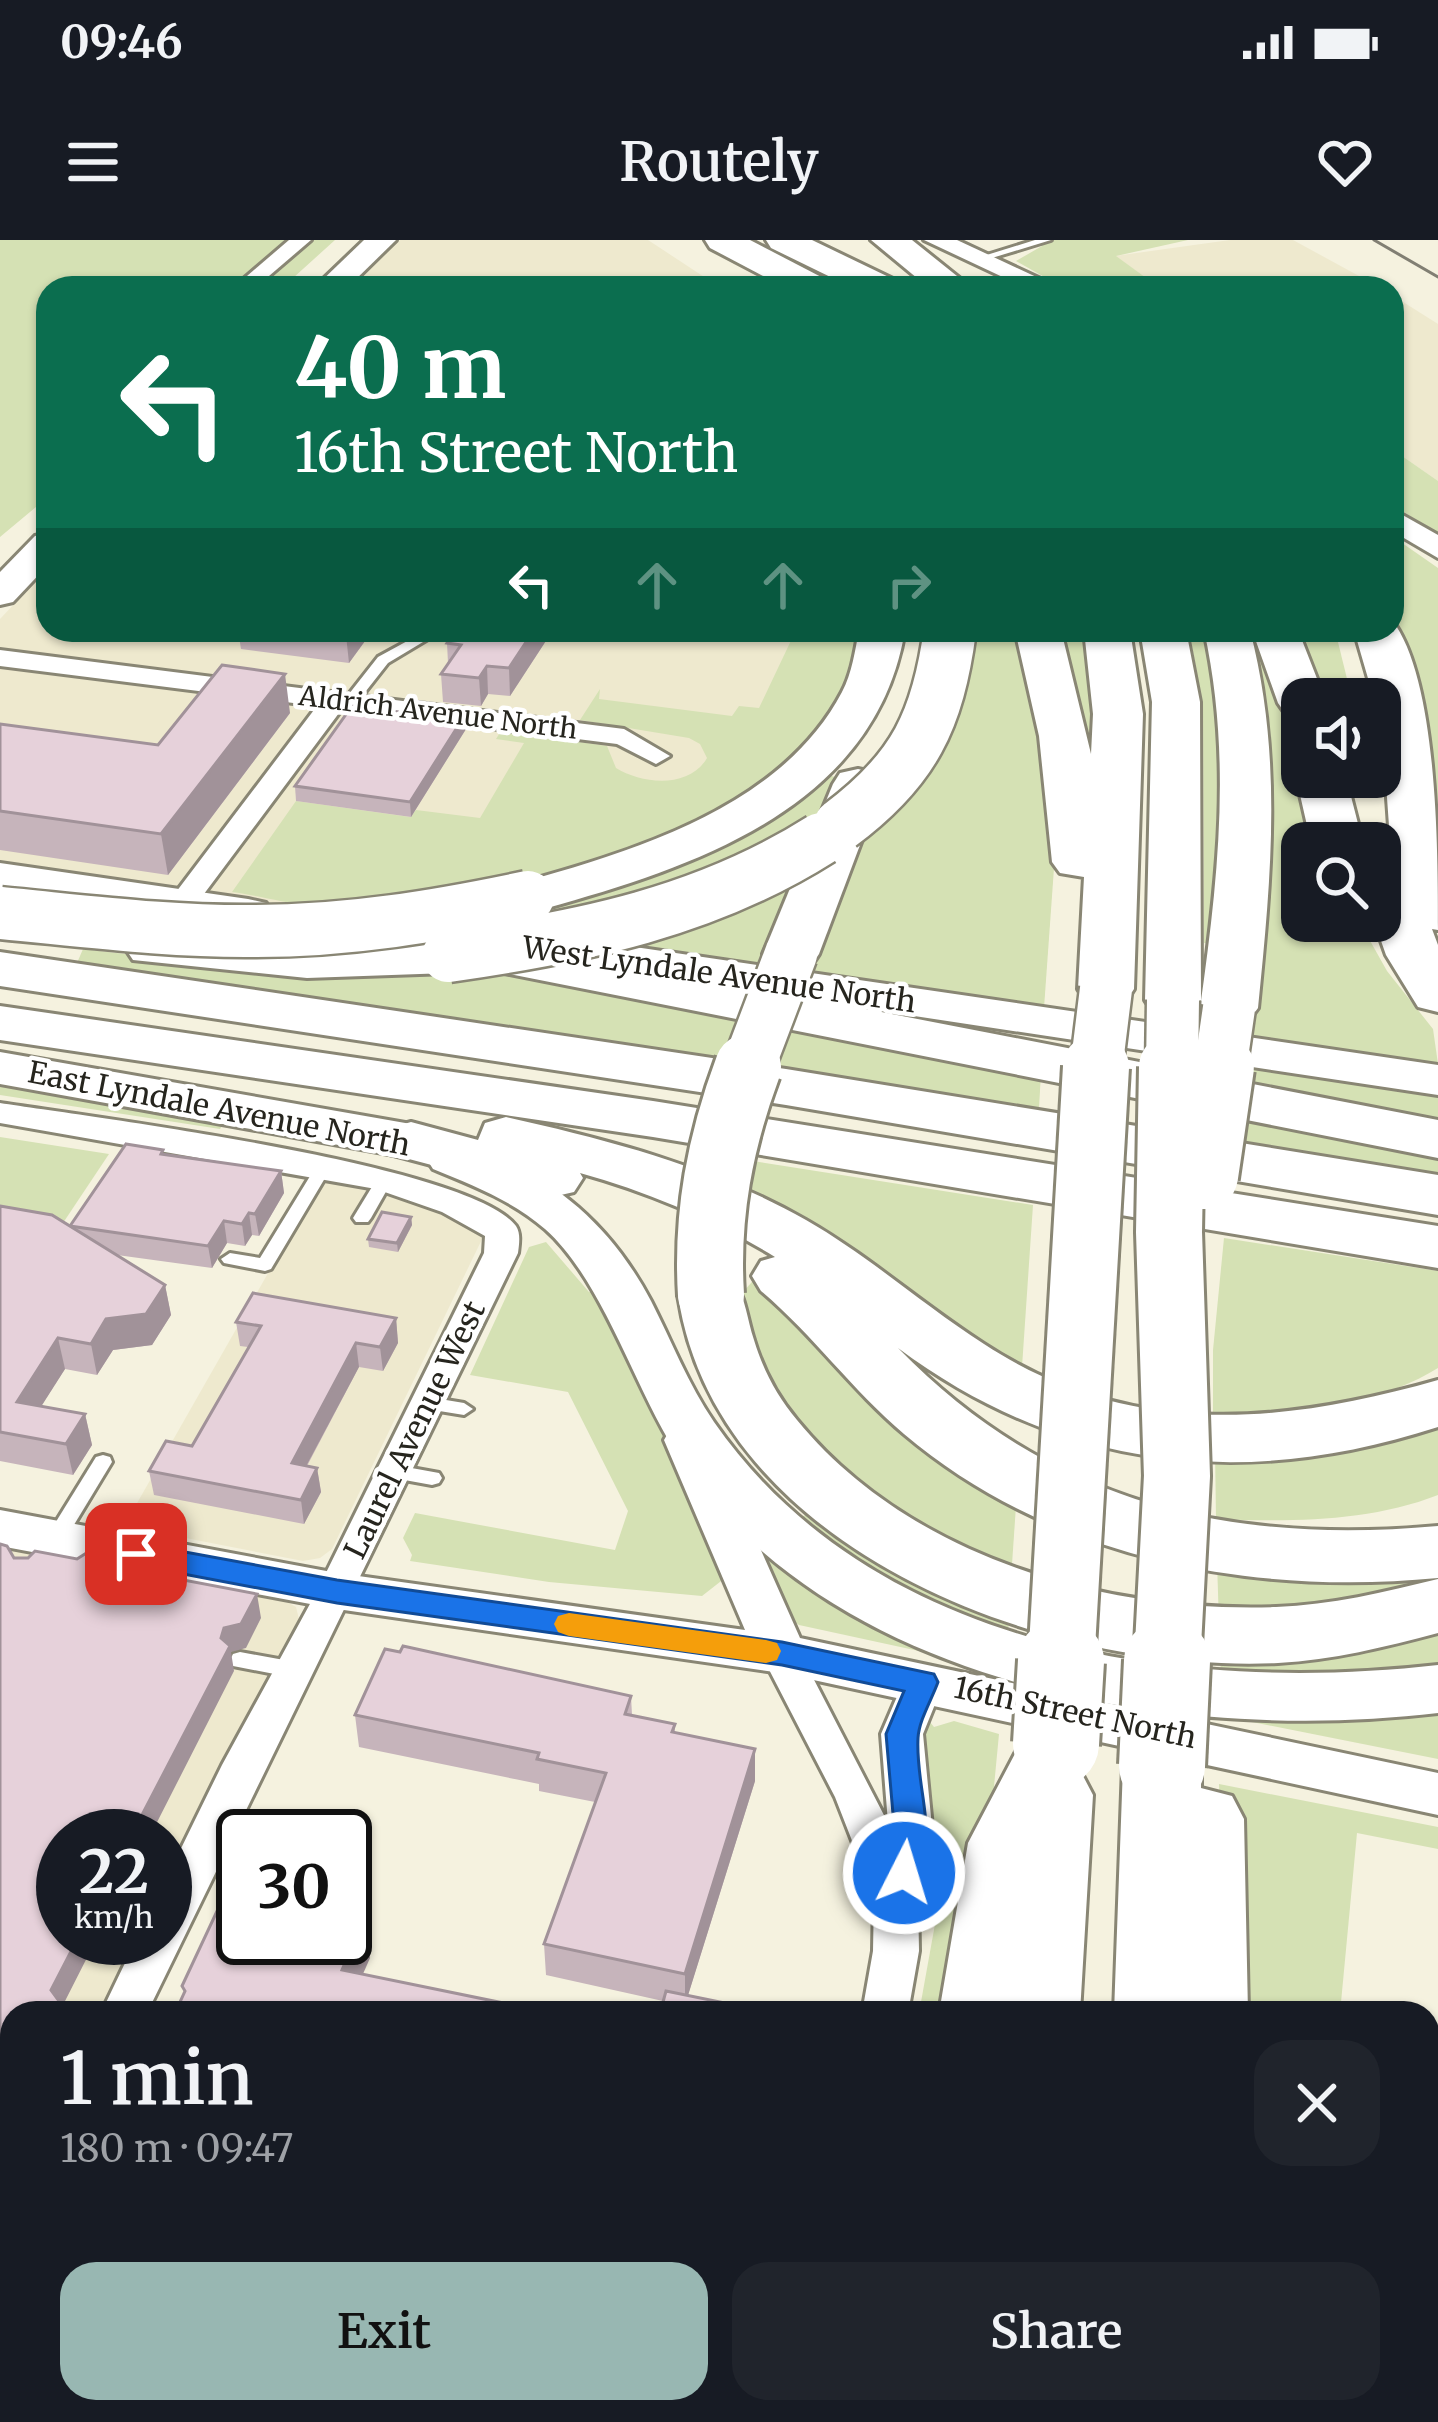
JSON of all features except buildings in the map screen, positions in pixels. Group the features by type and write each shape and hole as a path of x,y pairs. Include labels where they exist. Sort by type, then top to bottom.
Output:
{"highway":[{"path":"723,240 773,276"},
{"path":"723,240 791,276"},
{"path":"781,240 834,276"},
{"path":"781,240 857,276"},
{"path":"868,240 895,276"},
{"path":"889,240 937,276"},
{"path":"880,642 859,781 720,1154 709,1222 711,1294 719,1333 760,1424 790,1458 868,1524 966,1577 1096,1619 1193,1632 1306,1631 1374,1623 1438,1606"},
{"path":"0,913 220,931 297,930 389,923 528,897 631,866 736,817 817,758 869,709 893,642"},
{"path":"0,930 237,957 337,962 448,956 519,946 647,918 710,898 787,861 876,797 904,769 930,727 940,700 948,642"},
{"path":"1041,642 1071,777 1094,987"},
{"path":"1039,2001 1093,1092 1094,987 1118,714 1109,642"},
{"path":"1165,642 1176,702 1201,1004 1176,1357 1183,1771 1205,2001"},
{"path":"1201,1004 1249,831 1250,760 1244,698 1230,642"},
{"path":"1280,642 1294,678"},
{"path":"1355,642 1365,678"},
{"path":"1381,642 1394,678"},
{"path":"1394,798 1438,914"},
{"path":"1397,798 1438,858"},
{"path":"1401,924 1438,995"},
{"path":"426,940 1438,1139"},
{"path":"1381,942 1404,980 1438,1006"},
{"path":"0,969 108,1036 384,1110 592,1155 663,1178 740,1211 815,1253 969,1367 1016,1392 1125,1430 1220,1440 1294,1440 1376,1425 1438,1403"},
{"path":"0,1023 584,1108 1438,1247"},
{"path":"108,1036 833,1094 1438,1195"},
{"path":"397,1161 620,1196 713,1233 767,1265 822,1307 905,1396 969,1448 1102,1516 1175,1538 1266,1556 1366,1560 1438,1552"},
{"path":"1102,1516 1294,1531 1379,1523 1438,1510"},
{"path":"983,2001 1008,1844 1056,1748"},
{"path":"1157,2001 1183,1771"}],"main road":[{"path":"307,276 346,240"},
{"path":"341,276 381,240"},
{"path":"0,552 36,520"},
{"path":"0,594 36,556"},
{"name":"West Lyndale Avenue North","path":"0,878 426,940 539,946 1438,1080"},
{"name":"East Lyndale Avenue North","path":"0,1068 108,1036 397,1161 511,1184 565,1219 604,1266 671,1399 728,1482 802,1553 878,1600 953,1634 1068,1670 1201,1695 1360,1701 1438,1689"}],"street":[{"path":"258,276 301,240"},
{"path":"936,240 1022,276"},
{"path":"1404,526 1438,549"},
{"name":"Aldrich Avenue North","path":"0,658 624,737 656,756"},
{"path":"182,904 342,701"},
{"path":"0,1113 323,1168 397,1161"},
{"name":"Laurel Avenue West","path":"192,1874 337,1592 414,1475 446,1406 501,1253 502,1232 397,1161"},
{"path":"671,1399 782,1654 856,1797 896,1897"},
{"name":"16th Street North","path":"35,1540 337,1592 782,1654 1438,1795"},
{"path":"887,2001 896,1952 896,1897 912,1848 902,1734 922,1682"},
{"path":"130,2001 147,1965"}],"lane":[{"path":"982,257 1046,240"},
{"path":"342,701 383,660 416,642"},
{"path":"362,1218 397,1161"},
{"path":"230,1258 265,1265 323,1168"},
{"path":"35,1540 103,1462"},
{"path":"240,1660 295,1670"}],"shaded area":[{"path":"400,240 648,240 703,276 360,276"},
{"path":"1230,240 1293,240 1359,276 1143,276 1115,256"},
{"path":"1404,303 1438,324 1438,481 1404,457"},
{"path":"36,581 36,642 858,642 833,709 776,769 717,809 678,829 357,915 0,863 0,619"},
{"path":"320,1182 419,1196 485,1233 332,1549 320,1558 303,1561 124,1526"},
{"path":"0,1543 282,1599 296,1607 299,1619 192,1830 192,1809 36,1809 36,1965 123,1965 105,2001 0,2001"}],"green space":[{"path":"0,240 335,240 295,276 36,276 36,507 0,537"},
{"path":"1035,240 1188,240 1116,256 1144,276 1043,276 1016,261 1042,246"},
{"path":"1404,457 1438,481 1438,535 1404,512"},
{"path":"1404,544 1438,568 1438,828 1395,642 1404,642"},
{"path":"790,642 859,642 831,711 774,771 726,804 612,857 489,893 378,912 305,906 232,892 296,801 410,817 416,810 480,818 524,743 496,739 501,731 607,746 616,768 651,780 689,775 707,758 700,744 689,738 580,720 600,689 599,699 732,716 739,706 759,708"},
{"path":"958,642 1023,642 1056,840 1044,1008 803,973 858,829"},
{"path":"1054,642 1085,642 1092,744 1078,743"},
{"path":"1191,642 1213,642 1223,682 1219,945 1204,943 1203,707"},
{"path":"1239,642 1268,642 1281,678 1281,798 1310,798 1318,822 1281,822 1281,942 1371,942 1387,971 1433,1029 1438,1064 1244,1036"},
{"path":"1297,642 1338,642 1347,678 1308,678"},
{"path":"828,775 842,779 827,822 651,905 512,916 803,794"},
{"path":"811,860 768,969 588,943"},
{"path":"83,949 158,958 467,963 750,1014 730,1059 77,963"},
{"path":"785,1020 1041,1073 1039,1108 770,1065"},
{"path":"1241,1064 1438,1092 1438,1120 1239,1084"},
{"path":"0,1082 224,1123 220,1129 0,1095"},
{"path":"1236,1112 1438,1155 1438,1175 1233,1139"},
{"path":"0,1137 109,1154 59,1229 0,1219"},
{"path":"740,1159 1033,1205 1022,1367 955,1327 829,1233 735,1183"},
{"path":"1224,1238 1438,1271 1438,1368 1357,1401 1271,1413 1213,1414 1213,1350"},
{"path":"546,1242 589,1292 597,1291 731,1565 725,1578 702,1596 549,1582 410,1561 412,1555 403,1538 415,1513 615,1550 628,1511 568,1392 470,1375 529,1247"},
{"path":"759,1274 1017,1491 1011,1579 931,1546 793,1436 735,1301"},
{"path":"1438,1416 1438,1495 1357,1515 1216,1519 1215,1449"},
{"path":"808,1513 859,1545 1009,1614 1008,1638 944,1614 793,1523"},
{"path":"744,1530 965,1661 799,1625 787,1617"},
{"path":"1217,1562 1438,1567 1438,1592 1219,1623"},
{"path":"1438,1628 1438,1673 1221,1681 1220,1648"},
{"path":"1438,1706 1438,1759 1222,1716"},
{"path":"929,1721 934,1727 954,1721 999,1734 961,2001 921,2001 948,1852 930,1854 922,1730"},
{"path":"1219,1784 1438,1827 1438,1849 1357,1833 1341,2001 1227,2001"}],"tram line":[{"path":"1374,240 1438,277"}],"slow traffic":[{"path":"569,1624 766,1651"}],"route":[{"path":"136,1554 337,1592 782,1654 922,1682 902,1734 912,1848 904,1873"}]}
